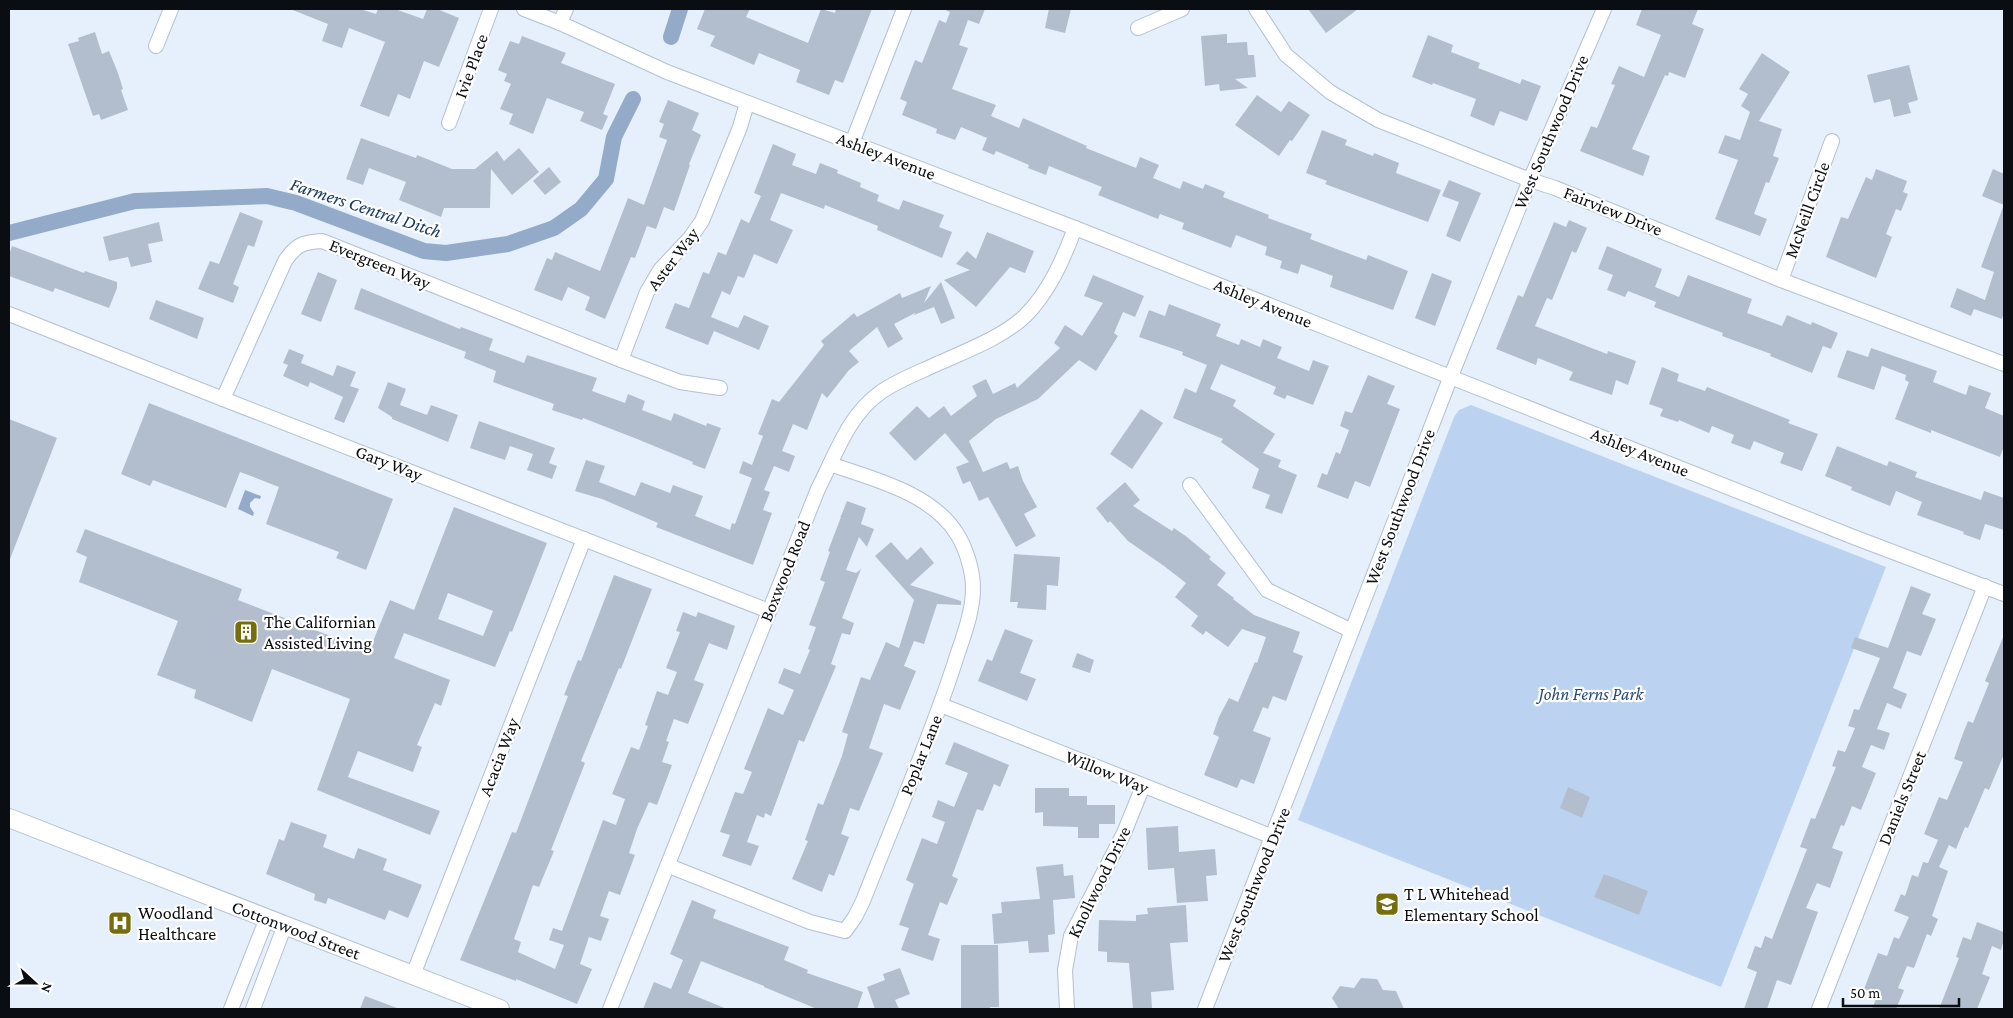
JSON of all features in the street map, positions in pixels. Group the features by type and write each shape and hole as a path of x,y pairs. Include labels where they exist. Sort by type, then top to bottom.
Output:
{"street":[{"path":"156,46 171,9"},
{"name":"Ivie Place","path":"449,123 491,9"},
{"name":"Ashley Avenue","path":"524,9 560,22 667,72 1075,228 1856,538 2004,594"},
{"path":"560,22 566,9"},
{"path":"852,143 904,9"},
{"path":"1138,28 1182,9"},
{"name":"Fairview Drive","path":"1256,9 1286,55 1330,92 1378,120 1555,188 1781,280 2004,364"},
{"name":"West Southwood Drive","path":"1204,1009 1273,837 1451,376 1530,180 1604,9"},
{"name":"Aster Way","path":"621,360 647,292 660,270 690,238 702,221 740,126 747,103"},
{"name":"McNeill Circle","path":"1781,280 1832,141"},
{"name":"Boxwood Road","path":"610,1009 669,866 818,489 850,422 881,392 912,375 987,341 1023,317 1041,298 1053,278 1075,228"},
{"name":"Evergreen Way","path":"223,399 285,260 294,248 303,243 322,240 680,382 720,388"},
{"name":"Gary Way","path":"9,314 769,612"},
{"name":"Poplar Lane","path":"669,866 810,922 845,931 855,918 862,901 940,705 970,614 973,587 969,562 957,534 940,515 918,498 899,489 830,464"},
{"path":"1190,486 1267,590 1352,631"},
{"name":"Acacia Way","path":"413,975 584,539"},
{"name":"Daniels Street","path":"1819,1009 1985,586"},
{"name":"Willow Way","path":"940,705 1273,837"},
{"name":"Knollwood Drive","path":"1067,1009 1065,970 1071,936 1124,833 1143,786"},
{"name":"Cottonwood Street","path":"9,818 500,1009"},
{"path":"231,1009 267,918"},
{"path":"253,1009 285,925"}],"green space":[{"name":"John Ferns Park","path":"1471,405 1886,567 1721,987 1298,820 1454,417 1459,410"}],"shaded area":[{"path":"245,490 261,496 260,499 255,498 250,503 254,513 253,516 238,509"}],"building":[{"path":"290,9 360,9 376,14 378,9 395,9 423,19 427,9 437,9 459,18 439,67 424,61 410,99 398,94 389,117 360,106 385,42 349,28 342,48 322,41 328,24"},
{"path":"705,9 750,9 746,17 808,43 821,9 835,13 836,9 872,9 843,83 835,80 829,95 796,82 800,70 759,53 754,65 710,46 715,36 697,29"},
{"path":"943,9 985,9 979,24 968,20 959,45 968,48 952,89 996,105 991,116 1019,128 1023,118 1087,146 1086,148 1136,168 1140,157 1159,165 1153,178 1180,189 1183,181 1203,189 1205,184 1225,192 1223,197 1269,215 1268,218 1312,234 1310,239 1366,260 1368,255 1408,271 1393,310 1330,287 1333,276 1301,264 1298,274 1280,268 1282,261 1265,255 1267,247 1236,235 1231,248 1182,229 1184,223 1160,214 1158,219 1098,195 1102,187 1049,166 1046,175 1028,168 1029,165 996,151 994,155 982,150 987,138 961,127 955,140 936,133 937,129 902,115 907,102 900,99 915,60 922,63 939,20 946,23 950,12"},
{"path":"1049,9 1071,9 1065,33 1045,28"},
{"path":"1308,9 1358,9 1326,33"},
{"path":"1642,9 1698,9 1692,24 1704,29 1685,78 1669,72 1668,76 1665,75 1632,149 1650,156 1643,176 1580,151 1591,126 1597,128 1615,85 1611,84 1619,66 1644,77 1661,35 1636,25"},
{"path":"95,32 102,54 109,51 118,73 123,89 121,90 128,110 101,120 99,114 93,116 68,44 79,41 78,38"},
{"path":"1227,34 1227,43 1247,42 1248,55 1254,55 1256,77 1235,79 1248,88 1220,91 1219,84 1205,86 1201,36"},
{"path":"1428,35 1453,45 1451,52 1480,63 1478,68 1520,84 1522,79 1541,86 1527,121 1500,111 1494,126 1470,116 1476,99 1412,77"},
{"path":"522,36 566,53 561,63 615,84 603,114 608,116 602,130 580,121 584,112 547,98 533,134 509,124 513,114 500,109 511,84 504,81 507,74 498,70 510,41 519,44"},
{"path":"1762,53 1790,72 1759,121 1782,129 1773,156 1779,158 1769,183 1766,182 1754,214 1767,219 1760,236 1715,219 1738,160 1718,153 1725,135 1740,140 1750,112 1741,106 1748,94 1739,89"},
{"path":"1909,65 1918,100 1908,103 1911,113 1894,117 1890,99 1874,103 1867,75"},
{"path":"1257,95 1281,112 1289,101 1310,115 1279,156 1235,125"},
{"path":"668,100 699,113 692,130 701,135 689,164 674,211 664,207 656,229 647,226 635,258 631,257 605,319 585,310 590,297 568,287 562,301 534,290 547,258 552,260 555,252 600,271 628,198 644,205 667,140 659,137 664,124 659,122"},
{"path":"1322,130 1347,140 1345,145 1373,156 1374,153 1399,163 1396,173 1441,190 1428,222 1325,184 1327,181 1306,173"},
{"path":"361,138 416,158 417,155 452,169 475,169 497,151 504,161 519,148 539,172 512,195 491,169 490,208 444,208 441,217 399,200 406,182 369,168 363,185 346,179"},
{"path":"773,144 796,154 792,165 816,174 820,163 838,170 837,173 861,183 860,187 879,195 877,201 899,210 903,200 944,215 939,227 952,232 942,258 877,230 878,226 825,205 824,209 781,193 770,220 793,230 777,264 754,254 744,278 738,276 730,295 722,291 711,317 738,328 744,315 769,326 759,350 714,331 708,345 665,328 675,303 689,308 703,272 709,274 718,252 726,255 741,219 749,223 761,196 754,193"},
{"path":"549,167 561,182 545,195 533,181"},
{"path":"1876,169 1907,181 1903,192 1908,194 1901,211 1896,209 1886,234 1892,237 1876,278 1826,257 1841,217 1848,219 1866,177 1872,180"},
{"path":"1993,169 2004,174 2004,205 1982,196"},
{"path":"1449,180 1481,193 1460,242 1446,236 1459,202 1442,196"},
{"path":"2003,207 2004,312 2002,319 1974,309 1971,316 1950,307 1957,288 1985,300 1994,272 1981,267"},
{"path":"240,212 263,221 254,247 248,245 233,284 239,287 233,303 198,289 210,261 219,264"},
{"path":"1569,220 1587,228 1576,253 1572,251 1552,300 1547,298 1535,326 1607,354 1608,351 1636,361 1628,385 1616,380 1612,395 1569,380 1573,372 1538,358 1536,365 1496,349 1518,295 1523,297 1554,222 1566,227"},
{"path":"159,222 163,241 148,244 152,262 131,267 128,257 109,261 103,237"},
{"path":"987,232 1034,251 1025,273 1010,267 976,307 944,280 970,270 956,264 967,251 976,259"},
{"path":"12,246 84,273 85,271 117,282 117,288 109,308 55,288 53,292 9,276 9,255"},
{"path":"1607,246 1662,269 1655,287 1679,297 1688,275 1752,299 1747,313 1782,326 1787,315 1811,325 1812,322 1838,333 1831,349 1823,346 1812,373 1770,356 1771,354 1722,336 1723,333 1654,307 1656,302 1628,291 1625,297 1607,290 1613,275 1598,269"},
{"path":"318,272 337,280 321,322 301,314"},
{"path":"1432,273 1452,281 1435,326 1415,318"},
{"path":"1093,275 1144,296 1135,317 1123,312 1114,333 1118,336 1096,371 1079,360 1038,399 996,419 969,441 983,472 1007,462 1010,469 1018,466 1023,481 1037,507 1024,514 1036,536 1016,547 988,497 979,501 970,481 963,484 956,467 969,462 945,433 915,461 889,433 917,406 929,418 944,406 951,416 977,396 972,386 986,379 993,394 1015,383 1017,388 1060,348 1054,343 1065,325 1082,336 1103,303 1084,296"},
{"path":"941,282 955,318 941,324 934,307 914,315 915,313 894,324 903,339 888,348 877,327 849,351 859,362 849,370 827,398 822,393 807,430 793,424 782,451 795,456 789,472 774,466 764,490 770,492 763,510 772,513 753,565 656,527 658,523 602,499 575,491 586,460 605,466 599,482 635,496 641,482 670,493 673,485 703,496 695,516 730,530 732,523 735,524 752,478 739,473 743,461 752,465 763,436 758,434 772,399 779,402 824,345 821,341 854,313 857,317 900,293 902,298 931,286 924,303"},
{"path":"361,288 460,329 461,327 493,339 489,350 524,363 527,355 597,378 592,391 625,403 628,394 645,401 642,410 671,421 674,413 706,426 707,423 721,428 705,469 692,464 693,462 583,418 582,420 552,410 554,404 493,382 496,371 464,358 466,352 354,309"},
{"path":"156,300 204,318 197,339 149,319"},
{"path":"1169,304 1221,324 1216,336 1239,345 1241,339 1260,347 1263,339 1282,347 1277,358 1309,371 1313,360 1329,366 1313,405 1287,395 1285,399 1273,394 1276,387 1221,364 1210,389 1236,400 1233,406 1275,434 1263,453 1281,460 1278,467 1297,475 1282,514 1265,508 1270,495 1252,488 1259,469 1221,442 1223,439 1173,418 1185,388 1196,393 1207,365 1182,355 1183,352 1139,337 1149,310 1165,316"},
{"path":"1871,348 1937,371 1933,382 1966,395 1969,385 1991,393 1985,408 2004,416 2004,446 2000,457 1931,430 1931,433 1895,419 1909,382 1905,380 1906,375 1882,366 1874,390 1837,377 1847,350 1868,357"},
{"path":"289,349 304,355 301,363 333,376 337,365 356,372 350,386 359,389 344,423 334,419 343,397 310,382 308,387 283,376 288,365 283,363"},
{"path":"1662,367 1679,374 1677,381 1705,391 1707,387 1790,420 1788,423 1818,434 1802,471 1780,463 1784,453 1754,441 1750,450 1731,443 1734,435 1712,426 1709,433 1679,420 1678,422 1660,416 1663,409 1649,404"},
{"path":"1368,375 1395,386 1387,404 1400,409 1370,487 1355,481 1348,499 1317,487 1322,473 1327,475 1336,452 1340,454 1349,430 1340,426 1345,411 1352,413"},
{"path":"388,382 406,389 400,405 427,415 431,405 458,415 448,442 392,419 392,417 378,408"},
{"path":"149,403 393,499 366,570 336,558 339,552 266,524 279,487 251,476 240,472 226,508 153,480 150,486 121,474"},
{"path":"1141,409 1163,423 1132,469 1110,454"},
{"path":"9,419 57,438 10,559 9,558"},
{"path":"479,421 555,448 549,463 557,466 552,479 527,470 533,454 510,446 505,460 470,448"},
{"path":"1837,446 1887,466 1889,461 1917,472 1915,477 1981,500 1984,491 2004,498 2004,530 1985,524 1980,540 1963,534 1964,532 1917,515 1922,502 1896,491 1890,506 1851,490 1852,487 1825,476"},
{"path":"1125,482 1140,500 1133,506 1172,531 1174,528 1187,537 1211,557 1209,559 1226,573 1217,585 1233,599 1254,615 1300,632 1293,652 1303,656 1286,701 1273,696 1268,709 1263,707 1253,731 1271,738 1254,784 1241,779 1237,788 1204,775 1219,737 1213,734 1219,717 1229,698 1238,702 1255,662 1257,663 1266,637 1242,629 1228,647 1206,631 1203,635 1191,626 1198,616 1175,597 1186,583 1128,541 1110,521 1108,523 1096,508"},
{"path":"847,501 866,508 861,524 874,529 867,547 859,537 846,570 856,573 861,569 842,618 854,623 850,635 842,633 831,664 836,666 804,742 799,740 771,816 765,813 764,818 757,815 747,842 759,846 751,866 722,856 730,835 720,832 735,792 743,794 752,772 744,769 768,708 783,715 794,690 778,683 784,668 800,674 810,650 808,649 816,627 809,625 825,582 820,580 830,552 828,551"},
{"path":"454,507 547,543 512,632 510,631 495,667 404,633 394,658 450,680 441,706 435,703 417,745 422,747 413,772 358,751 348,777 440,811 430,835 317,790 350,699 272,669 252,722 194,698 196,690 157,675 178,621 79,582 87,557 76,552 85,529 242,589 238,600 369,651 390,600 414,610","holes":["448,593 493,611 483,636 438,619"]},
{"path":"891,542 907,560 921,547 934,563 910,585 961,601 961,605 937,604 924,644 914,641 904,666 916,671 900,710 884,704 869,748 883,753 859,811 850,808 841,834 849,837 834,876 829,874 822,892 792,879 808,841 805,840 818,803 823,805 842,756 848,734 842,732 861,677 870,680 886,642 899,648 914,600 875,556"},
{"path":"1014,554 1060,557 1058,586 1047,585 1046,610 1017,608 1018,602 1010,602"},
{"path":"614,575 652,589 621,669 619,668 581,761 585,763 551,850 554,851 539,887 533,885 514,939 521,942 518,952 555,969 564,945 549,940 553,928 562,931 603,820 616,825 625,799 612,794 631,747 639,750 648,726 645,725 657,691 668,695 677,672 666,668 680,632 676,631 683,612 696,617 698,612 735,626 727,650 709,643 694,680 704,684 688,724 674,719 666,741 669,742 662,762 672,765 657,805 649,802 637,829 629,853 635,855 620,895 609,891 600,916 609,919 601,941 589,937 580,964 592,969 577,1004 516,979 516,981 460,960 512,832 516,833 568,696 564,695 578,660 581,661"},
{"path":"1911,586 1931,594 1922,614 1936,619 1921,656 1907,651 1893,688 1907,694 1901,709 1887,703 1877,729 1890,733 1884,750 1871,745 1862,767 1876,773 1861,810 1852,806 1844,826 1841,825 1832,848 1843,852 1830,888 1817,883 1806,908 1818,912 1791,985 1777,980 1767,1009 1744,1009 1757,972 1747,968 1755,946 1761,948 1765,936 1772,939 1807,849 1800,847 1811,818 1815,819 1836,767 1832,766 1838,750 1845,752 1855,728 1848,726 1854,709 1859,710 1880,658 1851,648 1855,637 1888,648"},
{"path":"1005,629 1033,640 1020,673 1036,679 1027,701 978,681 987,659 992,661"},
{"path":"2004,635 2004,754 1989,790 1985,788 1968,828 1965,827 1956,849 1949,845 1939,867 1948,871 1932,916 1938,919 1931,936 1927,934 1914,968 1907,966 1898,988 1904,990 1896,1009 1872,1009 1878,994 1864,989 1878,953 1887,956 1894,937 1899,939 1909,917 1894,911 1901,894 1905,896 1912,875 1918,877 1923,862 1928,863 1938,840 1924,834 1939,797 1947,800 1963,762 1954,759 1968,721 1973,723 1989,683 1985,681"},
{"path":"1077,653 1094,660 1090,673 1072,667"},
{"path":"954,742 1009,765 1000,787 994,784 983,811 977,809 952,876 958,879 947,905 940,902 928,935 940,939 933,961 901,950 909,928 899,925 914,884 906,880 922,838 937,844 945,822 932,817 938,800 954,807 968,773 945,764"},
{"path":"1568,787 1590,797 1582,818 1560,808"},
{"path":"1035,788 1069,788 1069,796 1087,796 1087,805 1115,805 1115,824 1099,824 1099,838 1078,838 1078,827 1043,826 1043,812 1035,813"},
{"path":"291,822 327,835 323,847 354,859 358,848 387,859 383,870 422,885 408,918 389,910 385,920 328,898 326,904 314,900 315,894 266,874 279,839 284,841"},
{"path":"1178,826 1179,852 1215,849 1217,875 1206,876 1208,901 1177,903 1174,868 1148,870 1146,828"},
{"path":"1063,864 1064,876 1073,875 1075,898 1053,900 1055,934 1048,935 1049,952 1029,953 1028,941 994,944 992,914 1002,913 1001,902 1040,899 1036,867"},
{"path":"1604,874 1648,891 1639,915 1594,897"},
{"path":"692,900 716,910 713,918 789,947 784,960 808,970 807,973 863,992 857,1009 817,1009 701,961 688,993 727,1009 643,1009 654,982 671,989 683,960 670,954"},
{"path":"1186,905 1188,942 1170,943 1174,990 1151,992 1152,1009 1133,1009 1129,963 1107,962 1107,952 1098,951 1099,920 1136,921 1136,915 1148,914 1147,908"},
{"path":"1977,922 2004,932 2004,939 2001,950 1992,946 1982,974 1990,977 1977,1009 1939,1009 1959,958 1956,957 1963,937 1971,940"},
{"path":"961,945 998,945 999,1007 990,1007 990,1009 961,1009"},
{"path":"900,968 910,994 895,1000 899,1009 875,1009 867,987 885,980 883,974"},
{"path":"1361,978 1377,979 1383,990 1396,991 1404,1009 1339,1009 1332,998 1340,986 1354,988"},
{"path":"365,996 397,1008 397,1009 360,1009"}],"waterway":[{"name":"Farmers Central Ditch","path":"671,37 680,9"},
{"name":"Farmers Central Ditch","path":"9,233 135,201 267,196 296,203 424,251 446,253 508,244 554,228 581,209 606,179 614,137 633,99"}],"place":[{"name":"The Californian Assisted Living","path":"246,632"},
{"name":"T L Whitehead Elementary School","path":"1387,904"},
{"name":"Woodland Healthcare","path":"120,923"}]}
